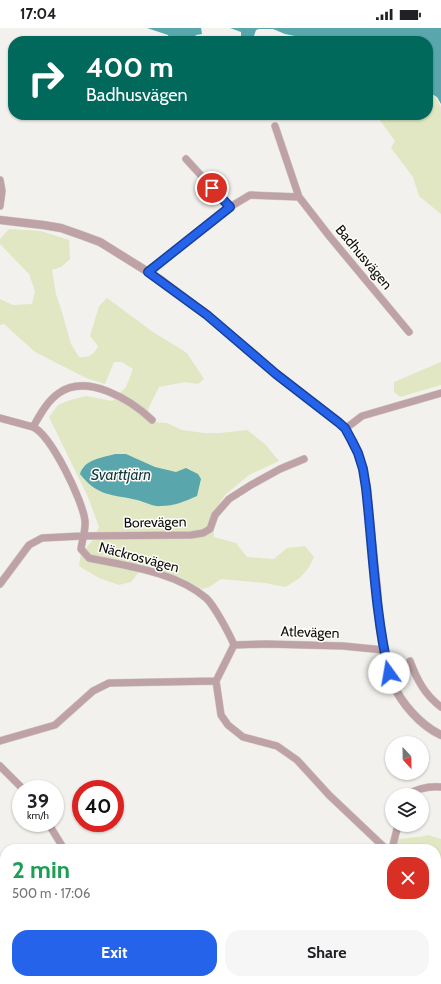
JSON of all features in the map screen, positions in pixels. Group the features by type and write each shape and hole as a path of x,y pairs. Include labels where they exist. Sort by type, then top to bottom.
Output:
{"street":[{"name":"Badhusvägen","path":"275,126 299,197 330,237 409,332"},
{"path":"186,159 230,207"},
{"path":"0,180 2,191 0,206"},
{"path":"148,272 230,207 250,195 299,197"},
{"path":"0,220 42,224 61,228 100,242 148,272 207,315 276,374 345,428 358,453 363,469 384,650 389,673 397,691 415,715 441,735"},
{"path":"33,427 48,403 58,393 75,386 88,386 102,389 114,394 142,410 152,420"},
{"path":"345,428 362,416 441,394"},
{"name":"Näckrosvägen","path":"0,418 33,427 47,440 72,485 80,504 85,522 81,549 89,558 140,568 182,582 207,599 234,645"},
{"name":"Borevägen","path":"0,584 28,545 42,538 82,536 170,536 203,533 210,529 215,515 229,500 251,485 304,459"},
{"path":"234,645 216,681 221,715 228,725 243,737 277,746 297,760 329,795 381,844"},
{"name":"Atlevägen","path":"234,645 328,645 384,650"},
{"path":"410,661 424,691 441,707"},
{"path":"0,741 55,726 93,691 109,683 216,681"},
{"path":"0,766 14,780"},
{"path":"422,788 428,786 441,787"},
{"path":"54,832 61,844"},
{"path":"393,844 396,832"}],"green space":[{"path":"433,96 436,97 441,107 441,214 419,196 413,177 391,148 395,141 380,120 433,120"},
{"path":"9,229 41,231 69,240 70,259 61,267 52,270 56,294 71,344 79,357 91,355 95,352 98,346 90,336 99,306 107,298 153,332 187,353 204,379 198,384 185,382 159,387 148,409 151,422 167,423 182,430 204,433 247,430 265,444 279,461 249,475 225,495 212,514 214,537 236,543 247,557 274,559 287,548 305,546 314,557 309,567 299,578 285,587 265,583 221,579 209,587 202,589 184,579 144,566 131,582 119,585 99,578 79,566 81,554 92,541 99,527 88,497 49,417 58,405 70,400 86,396 112,401 126,387 133,369 122,362 114,362 105,384 86,378 35,352 4,324 0,325 0,299 13,305 32,304 35,291 29,274 0,244 0,239"},
{"path":"441,362 441,385 400,397 394,392 394,382"},
{"path":"428,835 441,839 441,844 396,844 396,840"}],"water":[{"path":"147,28 201,28 202,34 195,36 168,35"},
{"path":"230,28 441,28 441,104 437,97 433,95 433,36 295,36 273,29 259,29 256,30 254,36 241,36 241,32"},
{"name":"Svarttjärn","path":"115,454 126,454 155,467 176,472 186,468 198,474 201,479 197,496 175,504 155,506 99,491 80,474 82,469 90,462"}],"route":[{"path":"212,188 230,207 148,272 207,315 276,374 345,428 358,453 363,469 378,608 389,673"}]}
